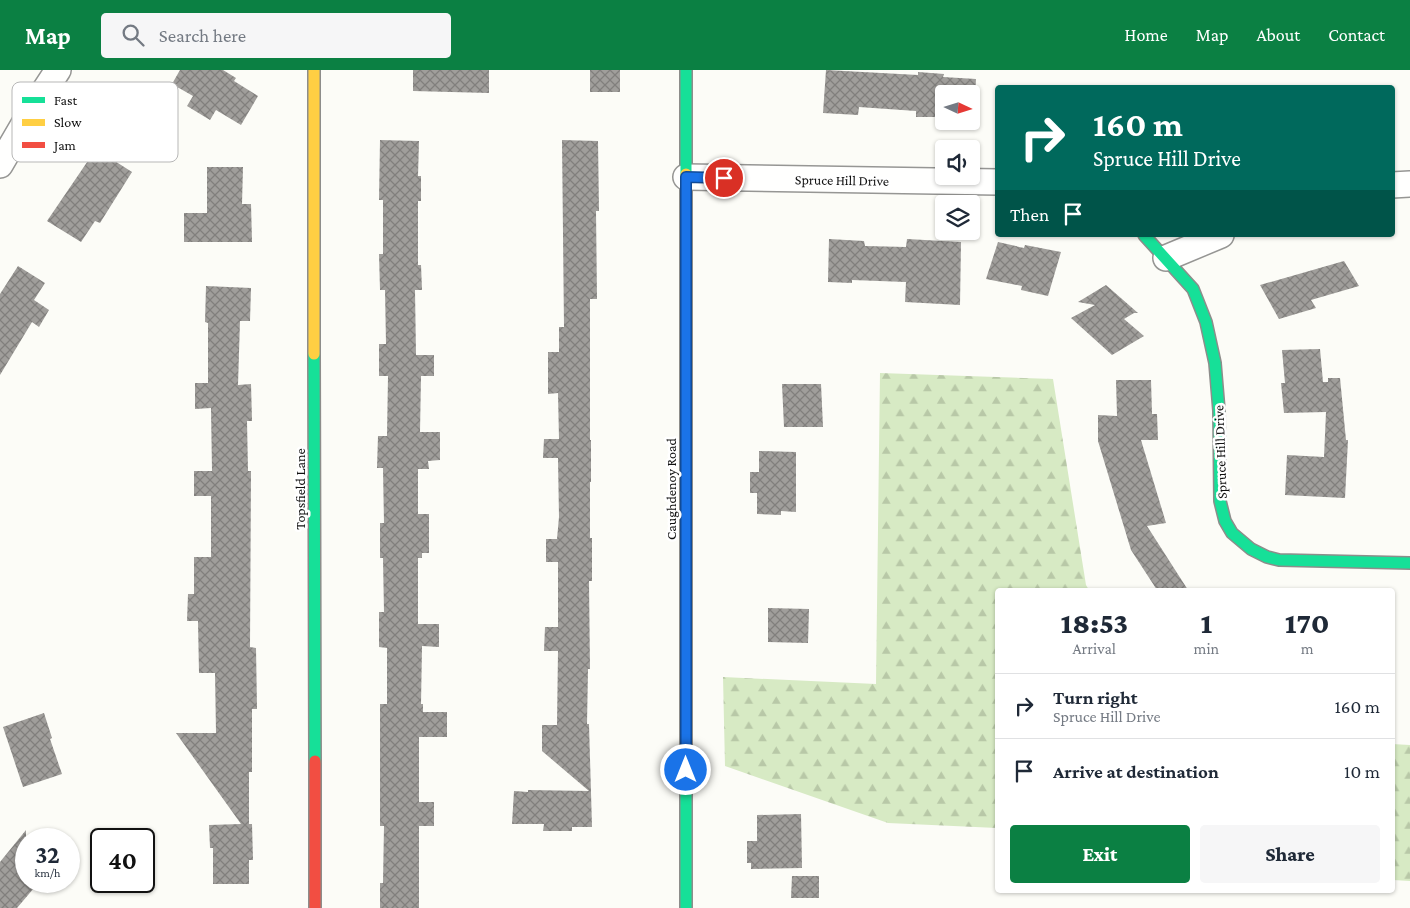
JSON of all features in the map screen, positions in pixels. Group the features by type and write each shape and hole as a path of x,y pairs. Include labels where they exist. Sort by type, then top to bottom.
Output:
{"street":[{"path":"50,82 58,70"},
{"name":"Topsfield Lane","path":"314,70 315,908"},
{"name":"Caughdenoy Road","path":"686,70 686,908"},
{"path":"0,165 12,144"},
{"name":"Spruce Hill Drive","path":"686,177 995,182"},
{"path":"1395,185 1410,184"},
{"name":"Spruce Hill Drive","path":"1146,237 1193,289 1206,322 1216,373 1219,411 1220,501 1225,521 1232,533 1251,549 1267,557 1279,560 1410,563"},
{"path":"1166,258 1216,237"}],"green space":[{"path":"880,373 1053,379 1088,588 995,588 995,828 888,823 725,766 723,677 876,684"},
{"path":"1395,744 1410,745 1410,881 1395,880"}],"building":[{"path":"180,70 223,70 236,78 234,81 258,96 241,125 216,110 210,120 187,106 193,96 178,87 178,82 173,82"},
{"path":"413,70 489,70 489,93 413,91"},
{"path":"590,70 620,70 620,92 590,92"},
{"path":"826,70 918,75 918,72 944,74 943,77 976,79 976,85 935,85 935,117 916,117 916,111 859,107 858,115 823,113"},
{"path":"380,140 419,141 418,176 421,176 421,201 418,201 418,265 421,265 422,290 415,290 416,355 434,355 434,376 421,376 420,432 440,432 440,460 428,461 429,469 418,469 418,514 429,514 429,553 422,553 422,558 418,558 418,624 439,624 439,647 422,646 421,704 423,704 423,712 447,712 447,737 419,737 419,802 434,802 434,826 419,826 419,908 380,908 380,883 383,883 384,826 380,826 380,704 387,704 387,648 379,647 379,612 384,612 383,558 380,558 380,523 384,523 383,468 377,468 378,436 387,436 388,376 379,376 379,344 386,344 385,290 380,290 379,254 383,254 383,200 379,200"},
{"path":"562,140 598,141 599,211 596,211 597,299 590,299 590,538 592,538 592,581 589,581 590,669 588,669 587,724 589,724 592,827 572,827 572,831 543,831 544,824 512,824 514,791 589,791 542,751 542,725 557,725 558,651 544,651 545,627 558,627 558,562 546,562 546,539 557,539 559,517 558,458 543,458 544,439 559,439 558,393 548,394 548,352 559,352 559,327 564,327"},
{"path":"87,162 116,162 132,172 100,223 95,221 81,242 47,221"},
{"path":"207,167 243,167 242,204 251,204 252,242 184,242 184,213 207,213"},
{"path":"829,239 864,241 865,246 906,247 907,239 961,242 960,305 905,302 906,282 852,280 852,283 828,282"},
{"path":"998,242 1024,248 1025,245 1061,252 1048,296 1021,290 1022,286 986,279"},
{"path":"1344,261 1359,286 1311,300 1316,308 1279,319 1260,285"},
{"path":"18,266 45,283 34,300 49,310 39,327 32,322 0,375 0,294"},
{"path":"1106,285 1138,313 1134,313 1124,319 1144,336 1112,355 1071,318 1095,305 1078,302"},
{"path":"206,286 251,288 250,321 240,321 238,385 251,384 252,421 247,421 248,471 251,471 250,647 256,648 257,709 252,709 252,772 249,772 249,824 252,824 253,860 249,860 249,884 213,884 213,848 210,848 209,825 241,824 176,733 216,733 215,673 199,673 198,621 187,621 188,594 194,594 194,557 211,557 211,496 194,496 194,471 212,471 211,408 195,409 195,383 208,383 208,323 205,322"},
{"path":"1320,349 1323,382 1328,382 1328,378 1340,378 1346,440 1348,440 1345,498 1285,495 1287,455 1324,457 1326,412 1284,413 1281,383 1285,383 1282,350"},
{"path":"1116,380 1151,380 1152,414 1157,414 1158,440 1141,440 1166,523 1147,526 1187,588 1156,588 1131,550 1098,441 1098,415 1117,416"},
{"path":"782,384 821,384 823,427 784,427"},
{"path":"759,451 796,452 796,512 781,511 781,515 757,514 757,493 750,493 750,472 759,472"},
{"path":"768,608 809,609 808,643 768,642"},
{"path":"44,713 52,738 50,739 62,774 23,787 3,727"},
{"path":"801,814 802,868 751,869 751,863 747,863 747,841 757,841 757,815"},
{"path":"15,844 15,893 30,893 17,908 0,908 0,862"},
{"path":"792,876 819,876 819,898 791,898"}],"traffic: fast":[{"path":"686,70 686,174"},
{"path":"1146,237 1193,289 1206,322 1215,363 1219,411 1220,501 1225,521 1232,533 1251,549 1267,557 1279,560 1410,563"},
{"path":"686,327 686,908"},
{"path":"314,354 315,761"}],"traffic: slow":[{"path":"314,70 314,354"},
{"path":"686,174 686,327"}],"traffic: jam":[{"path":"315,761 315,908"}],"route":[{"path":"686,770 686,177 724,178"}]}
